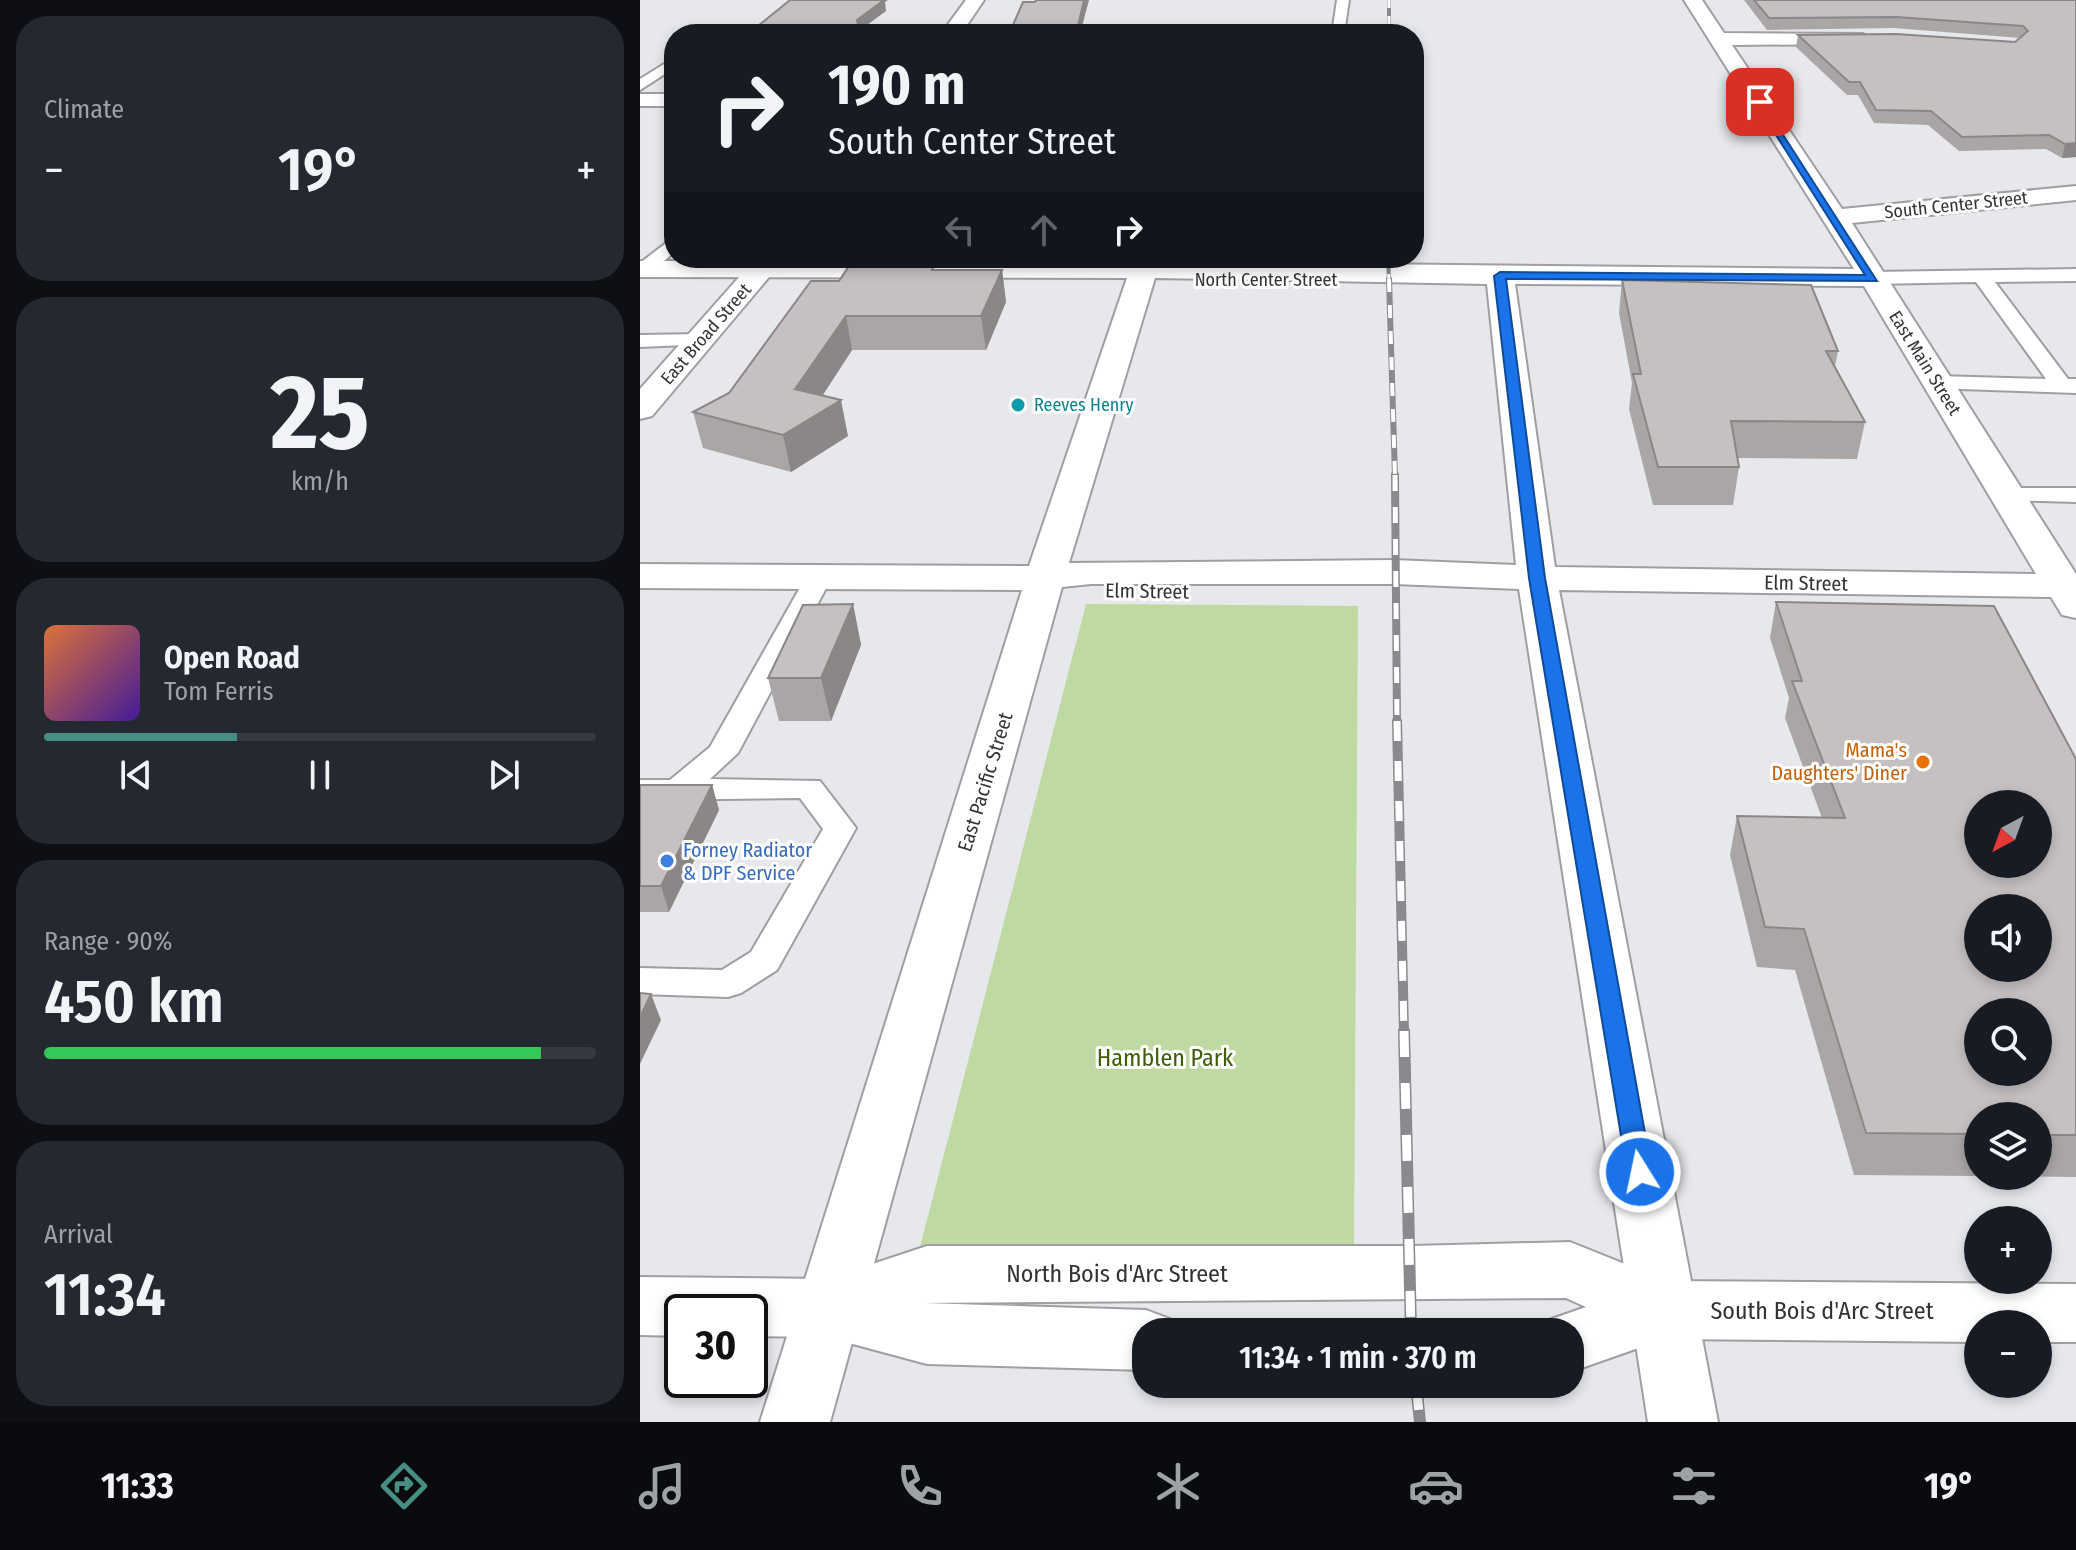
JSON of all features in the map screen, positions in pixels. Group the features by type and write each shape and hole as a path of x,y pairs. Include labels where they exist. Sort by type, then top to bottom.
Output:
{"street":[{"path":"958,24 975,0"},
{"name":"East Main Street","path":"1693,0 1835,217 2072,593"},
{"path":"1718,39 1880,37"},
{"path":"640,100 664,100"},
{"name":"South Center Street","path":"1835,217 2076,193"},
{"name":"North Center Street","path":"642,269 667,268"},
{"name":"East Broad Street","path":"640,409 763,268"},
{"name":"East Pacific Street","path":"795,1422 1045,578 1144,268"},
{"name":"North Center Street","path":"1153,268 1181,279 1389,277"},
{"name":"North Center Street","path":"1300,268 1389,277"},
{"path":"1389,277 1461,282 1500,276 1873,278"},
{"path":"1500,276 1537,578 1683,1422"},
{"name":"Elm Street","path":"640,576 1045,578 1101,592 1476,595 1537,578 2072,593"},
{"name":"South Bois d'Arc Street","path":"1412,1274 1570,1270 1664,1310"},
{"name":"North Bois d'Arc Street","path":"827,1308 927,1274 1412,1274"},
{"name":"North Bois d'Arc Street","path":"640,1306 827,1308 927,1334 1132,1340"},
{"name":"South Bois d'Arc Street","path":"1584,1337 1664,1310 2076,1313"}],"lane":[{"path":"1339,24 1343,0"},
{"path":"640,86 664,69"},
{"path":"642,269 664,250"},
{"path":"1873,278 2076,275"},
{"path":"1982,277 2069,386"},
{"path":"640,341 701,340"},
{"path":"1938,383 2069,386"},
{"path":"2008,495 2076,495"},
{"path":"678,789 722,753 819,577"},
{"path":"640,790 809,788 840,828 764,961 728,984 640,981"}],"green space":[{"name":"Hamblen Park","path":"1086,604 1358,606 1354,1254 919,1251"}],"building":[{"path":"790,0 884,0 857,20 858,24 760,24"},
{"path":"1084,0 1078,24 1013,24 1023,2"},
{"path":"1754,0 2076,0 2076,143 2065,144 2049,135 1962,137 1931,111 1876,110 1860,82 1849,82 1798,35 1896,34 2015,42 2028,31 2023,26 1896,17 1769,18"},
{"path":"848,268 1002,270 981,316 846,316 795,389 841,400 783,435 693,412 729,393 811,281 839,281"},
{"path":"1622,280 1811,285 1838,351 1826,351 1865,422 1731,421 1739,467 1658,467 1633,374 1641,374"},
{"path":"1776,602 1994,606 2076,759 2076,1135 2052,1135 2052,1102 1964,1102 1964,1134 1866,1133 1804,929 1765,927 1737,816 1845,818 1792,681 1802,681"},
{"path":"853,604 821,678 768,678 803,605"},
{"path":"640,785 712,785 661,886 640,886"},
{"path":"640,993 651,994 640,1017"}],"railway":[{"path":"1389,0 1389,24"},
{"path":"1388,268 1389,281"},
{"path":"1389,279 1395,477"},
{"path":"1395,475 1397,723"},
{"path":"1397,721 1404,1033"},
{"path":"1404,1031 1411,1318"},
{"path":"1417,1398 1420,1422"}],"place":[{"name":"Reeves Henry","path":"1018,405"},
{"name":"Mama's Daughters' Diner","path":"1923,762"},
{"name":"Forney Radiator & DPF Service","path":"667,861"}],"route":[{"path":"1640,1172 1537,578 1520,418 1500,276 1873,278 1760,102"}]}
